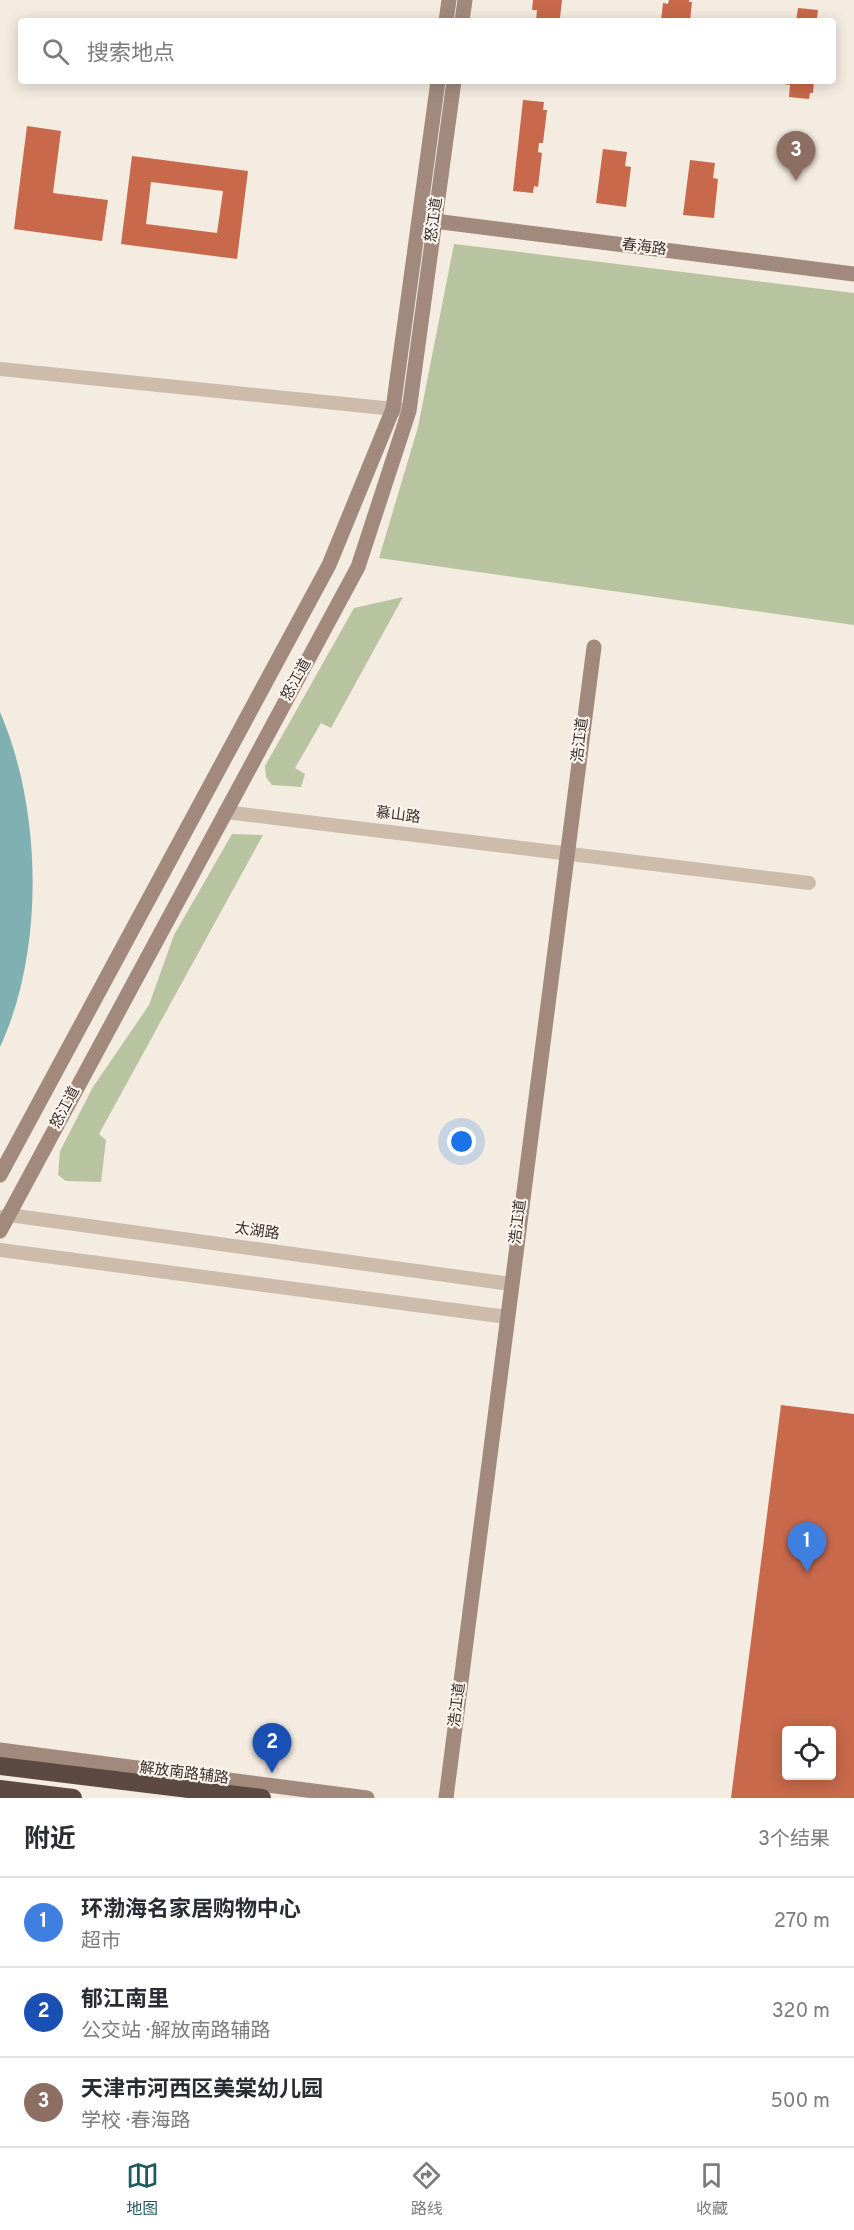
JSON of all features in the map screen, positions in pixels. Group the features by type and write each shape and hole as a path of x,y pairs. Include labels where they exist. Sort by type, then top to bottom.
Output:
{"highway":[{"path":"0,1766 262,1798"},
{"path":"0,1789 73,1798"}],"street":[{"path":"446,18 449,0"},
{"path":"462,18 465,0"},
{"name":"怒江道","path":"0,1175 329,566 401,410 438,84"},
{"name":"怒江道","path":"0,1231 4,1216 358,567 401,410 434,221 453,84"},
{"name":"春海路","path":"434,221 854,274"},
{"path":"0,369 401,410"},
{"name":"浩江道","path":"447,1798 594,647"},
{"name":"慕山路","path":"225,812 809,883"},
{"name":"太湖路","path":"4,1216 511,1284"},
{"path":"0,1250 507,1317"},
{"name":"解放南路辅路","path":"0,1750 367,1798"}],"green space":[{"path":"454,244 854,293 854,625 379,558 418,427"},
{"path":"403,597 331,728 321,723 295,768 305,774 301,787 272,785 266,777 265,766 354,608"},
{"path":"232,834 263,835 99,1134 106,1140 101,1182 66,1181 58,1175 60,1151 93,1087 149,1005 174,935"}],"water":[{"path":"0,712 14,750 24,792 33,879 31,924 25,967 15,1009 0,1047"}],"building":[{"path":"533,0 562,0 560,18 536,18 537,10 532,10"},
{"path":"669,0 689,0 692,2 690,18 661,18 663,3 668,4"},
{"path":"798,8 818,10 817,18 796,18"},
{"path":"784,84 814,84 813,93 810,93 809,99 789,97 790,85"},
{"path":"523,100 544,102 543,110 547,110 543,143 539,143 538,152 542,153 538,187 534,186 533,193 513,191"},
{"path":"27,126 61,131 53,193 108,200 102,241 14,229"},
{"path":"603,149 627,152 625,166 631,167 626,207 596,203"},
{"path":"132,156 248,171 237,259 121,244","holes":["151,182 223,191 217,233 146,224"]},
{"path":"690,160 715,163 713,178 718,179 714,218 683,215"},
{"path":"781,1405 854,1414 854,1798 731,1798"}],"place":[{"name":"天津市河西区美棠幼儿园","path":"796,181"},
{"name":"环渤海名家居购物中心","path":"807,1572"},
{"name":"郁江南里","path":"272,1773"}]}
